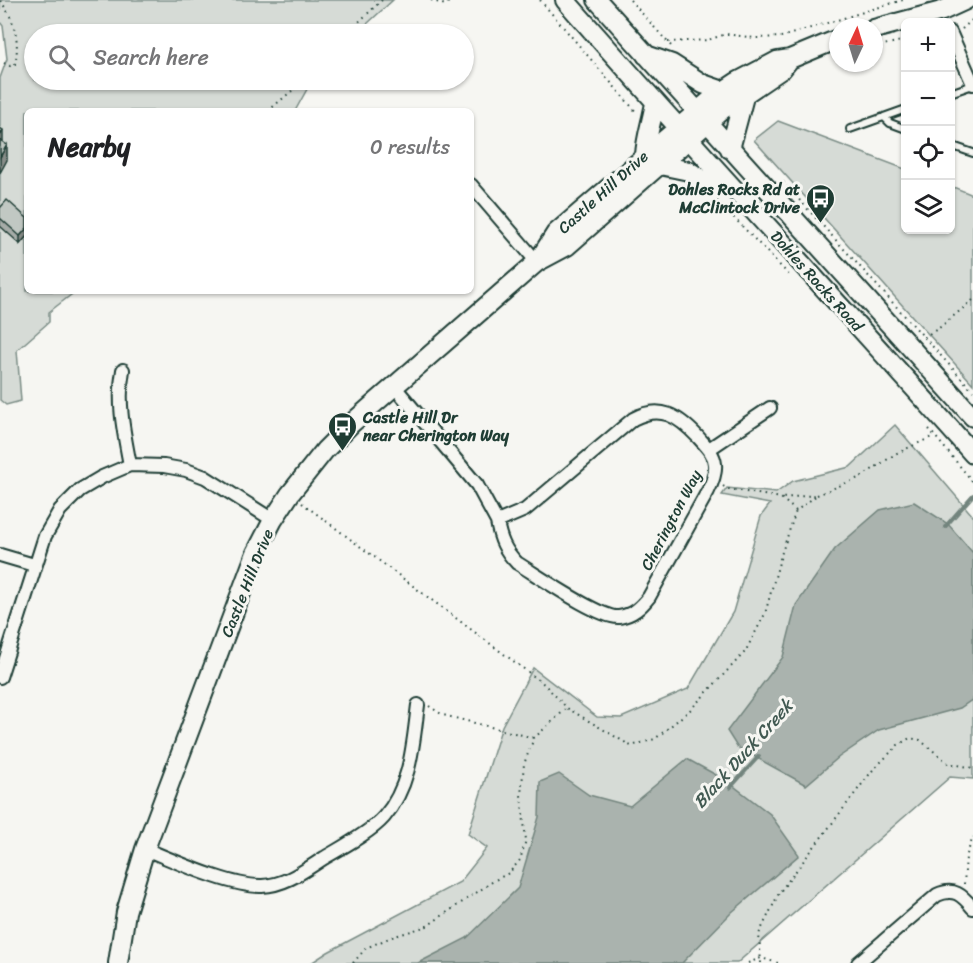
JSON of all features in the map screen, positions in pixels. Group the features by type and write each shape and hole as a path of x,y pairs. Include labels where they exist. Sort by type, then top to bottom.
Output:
{"street":[{"name":"Dohles Rocks Road","path":"564,0 682,134 973,454"},
{"name":"Dohles Rocks Road","path":"597,0 973,417"},
{"path":"953,18 966,0"},
{"path":"883,28 901,27"},
{"path":"955,39 973,85"},
{"path":"701,118 723,90 777,61 790,59 829,43"},
{"path":"644,54 672,64 703,84 723,90"},
{"path":"701,118 782,69 790,59"},
{"path":"730,149 745,93"},
{"path":"655,103 646,138 653,160 689,171 708,183 729,185"},
{"name":"Castle Hill Drive","path":"118,963 126,912 145,849 256,553 290,494 325,450 352,423 537,262 556,233 653,160 701,118"},
{"path":"474,188 537,262"},
{"path":"123,370 120,384 120,410 130,465"},
{"name":"Cherington Way","path":"394,386 477,485 497,522 502,543 508,554 517,563 596,610 617,617 639,609 648,597 714,478 716,466 709,449"},
{"path":"497,522 525,510 640,415 657,412 677,417 709,449 771,408"},
{"path":"0,677 45,536 60,510 80,490 102,477 130,465 164,466 186,470 205,477 273,520"},
{"path":"0,555 34,565"},
{"path":"145,849 243,884 262,886 281,884 354,840 384,818 406,779 418,705"},
{"path":"858,963 937,895 951,891 963,897 973,908"}],"lane":[{"path":"955,92 973,85"},
{"path":"850,129 901,111"},
{"path":"884,117 890,123 901,127"},
{"path":"955,146 973,153"}],"path":[{"path":"357,24 382,0"},
{"path":"431,0 445,5 451,0"},
{"path":"540,0 639,116"},
{"path":"630,0 675,50"},
{"path":"668,42 708,40 726,34 755,38 781,37 903,0"},
{"path":"0,1 12,22 18,44 15,64 10,66 4,63"},
{"path":"955,26 964,29 973,19"},
{"path":"883,45 901,41"},
{"path":"271,108 292,90"},
{"path":"780,179 973,391"},
{"path":"713,197 793,278"},
{"path":"924,337 939,328 973,300"},
{"path":"928,428 973,482"},
{"path":"290,494 544,684 567,708 631,746 655,739 692,709 745,652 765,614 796,511 817,495 861,477 897,453 934,436"},
{"path":"714,478 728,489 781,498 817,495"},
{"path":"781,498 796,511"},
{"path":"418,705 432,706 443,715 534,738"},
{"path":"353,963 366,948 427,926 509,873 520,860 526,840 521,795 524,764 534,738 567,708"},
{"path":"761,963 759,934 779,893 872,771 898,745 910,738 920,740 948,763 973,768"},
{"path":"963,897 966,857 973,837"},
{"path":"748,963 761,958 778,963"}],"shaded area":[{"path":"0,0 393,0 367,24 24,24 24,90 307,90 297,108 24,108 24,294 72,294 49,312 49,322 17,350 21,401 6,405 0,400 0,78 7,59 3,26 0,22"},
{"path":"778,121 901,167 901,234 955,234 955,188 973,195 973,384 754,140"},
{"path":"895,425 973,516 973,779 950,777 737,963 311,963 460,882 487,848 468,834 502,726 533,668 597,717 621,718 688,689 733,612 761,516 770,504 722,495 727,488 776,493 793,481 850,467"},
{"path":"914,502 948,524 973,553 973,699 960,708 879,730 839,757 806,785 737,747 727,731 783,657 796,605 835,549 880,510"},
{"path":"687,759 727,781 770,814 799,855 732,912 682,963 418,963 467,938 518,888 539,817 540,782 559,774 589,795 630,806"}],"building":[{"path":"0,140 7,145 0,157"},
{"path":"7,200 24,215 24,231 20,236 0,218 0,208"}],"waterway":[{"name":"Black Duck Creek","path":"945,527 973,495"},
{"name":"Black Duck Creek","path":"730,788 759,756"}],"place":[{"name":"Dohles Rocks Rd at McClintock Drive","path":"821,224"},
{"name":"Castle Hill Dr near Cherington Way","path":"342,452"}]}
